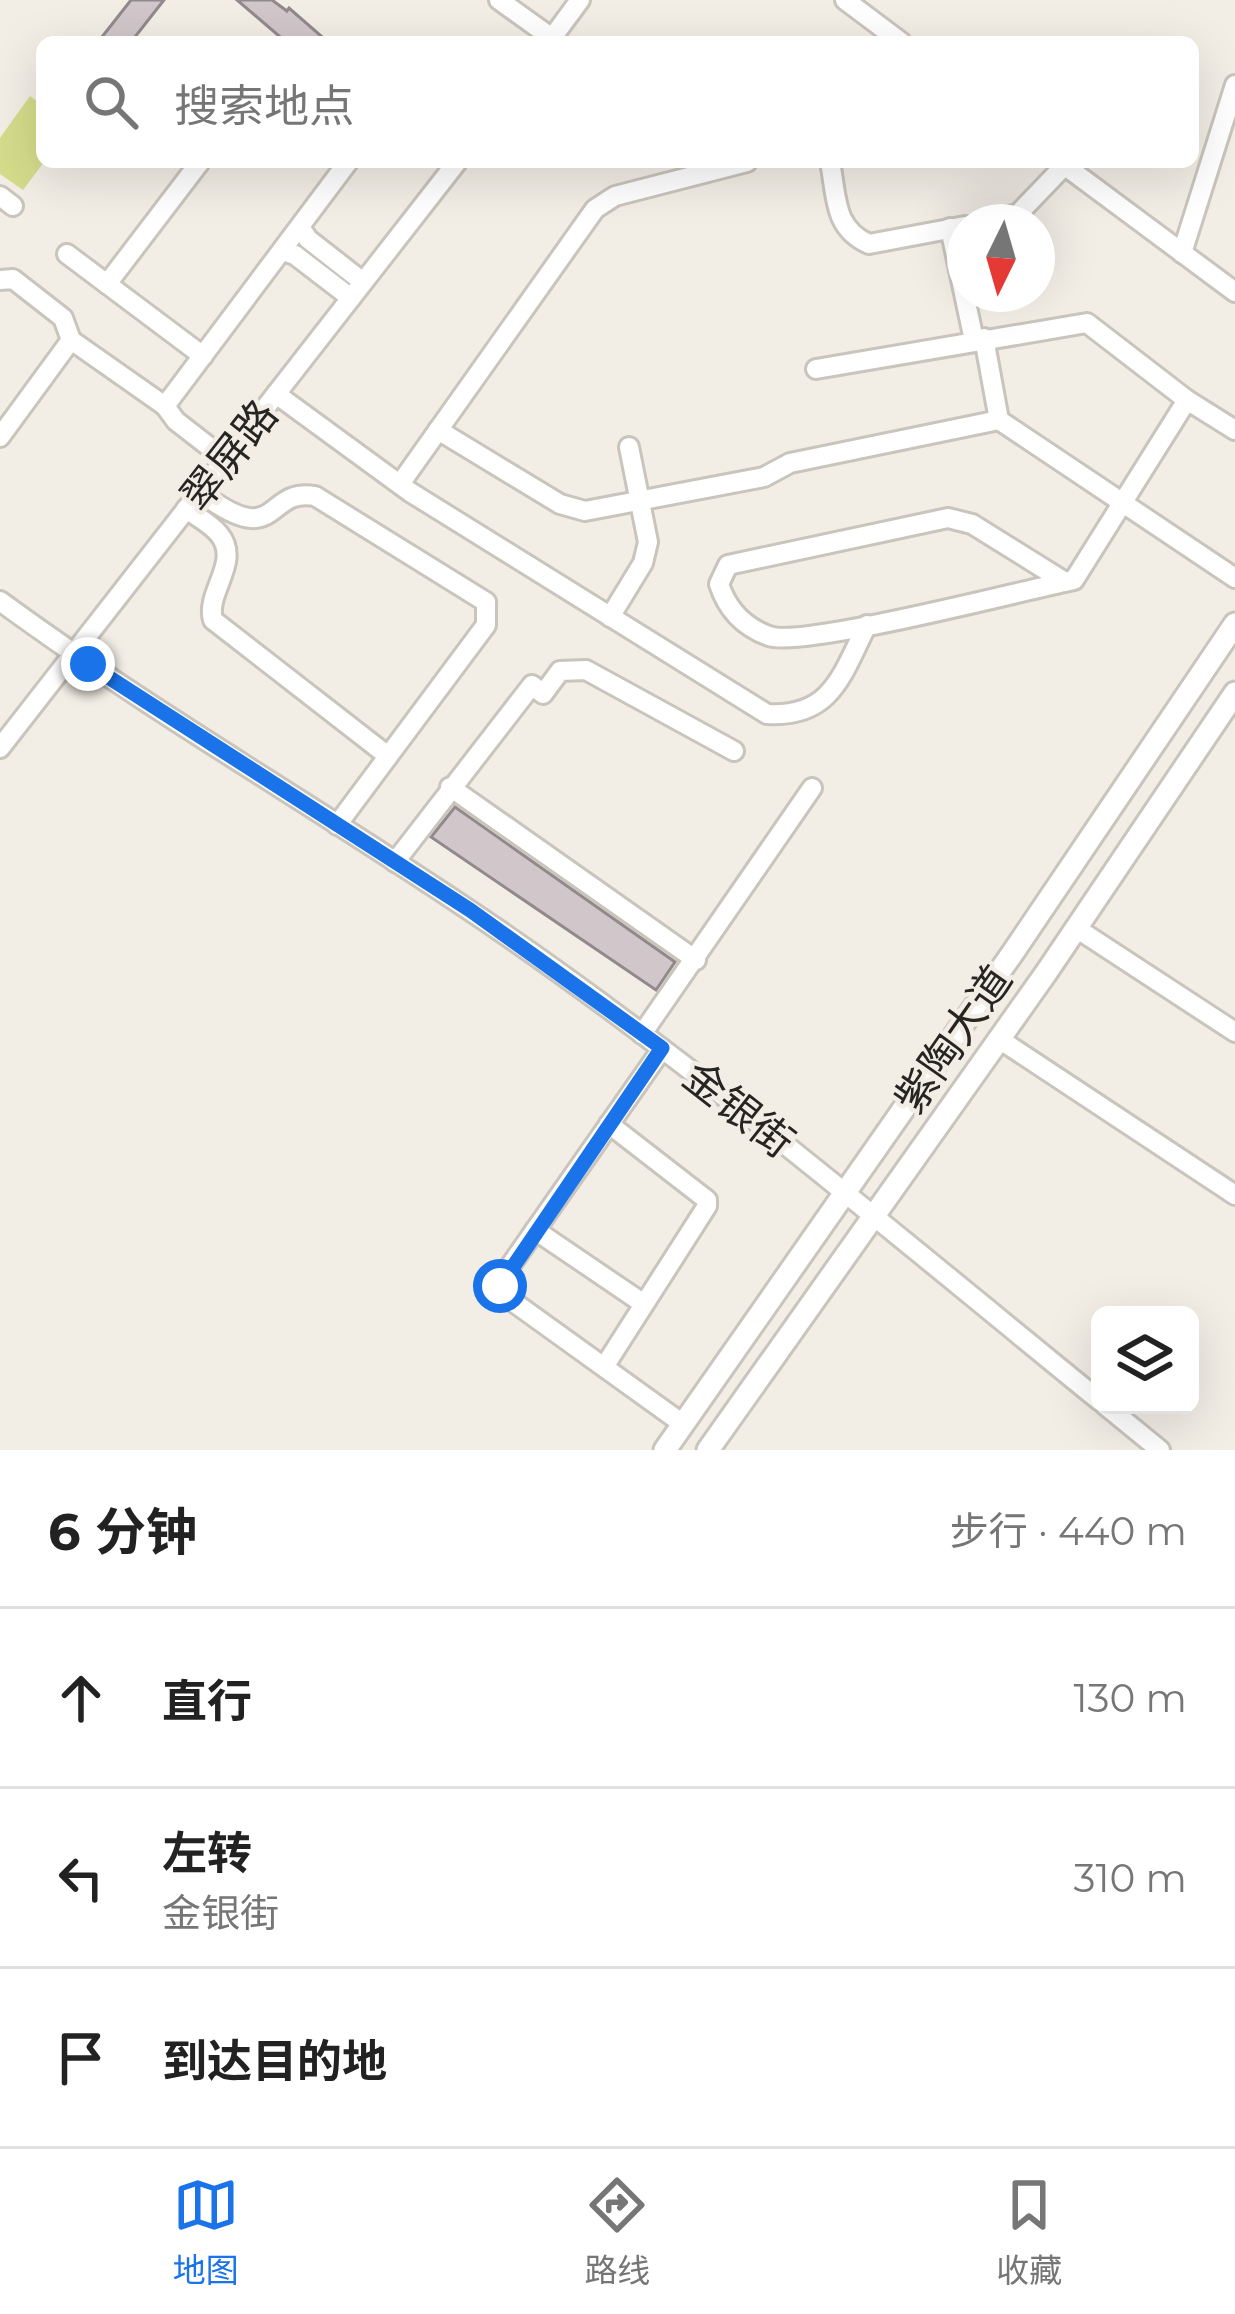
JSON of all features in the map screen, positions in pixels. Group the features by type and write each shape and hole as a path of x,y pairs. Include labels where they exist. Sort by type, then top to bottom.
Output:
{"main road":[{"name":"紫陶大道","path":"665,1450 1235,624"},
{"name":"紫陶大道","path":"708,1450 999,1039 1235,693"}],"street":[{"path":"499,0 545,36"},
{"path":"553,36 580,0"},
{"path":"845,0 893,36"},
{"path":"1183,253 1235,85"},
{"path":"107,284 195,168"},
{"path":"165,406 344,168"},
{"name":"翠屏路","path":"0,748 452,168"},
{"path":"400,484 595,209 615,196 724,168"},
{"path":"831,168 843,226 857,238 869,244 947,229"},
{"path":"1027,204 1059,168"},
{"path":"1068,168 1235,292"},
{"path":"300,227 357,290"},
{"path":"282,251 357,290"},
{"path":"67,254 203,356"},
{"path":"0,280 13,279 63,318 71,340 165,406 176,422 225,459"},
{"path":"974,312 999,420 1235,578"},
{"path":"816,369 1087,322 1187,400 1235,430"},
{"path":"0,437 71,340"},
{"path":"276,394 400,484 767,714 802,711 832,694 867,625"},
{"path":"1065,582 972,524 948,518 728,565 720,574 719,589 740,620 773,638 867,625 1065,582 1081,574 1187,400"},
{"path":"438,430 568,508 585,511 764,477 790,463 999,420"},
{"path":"610,616 647,550 629,447"},
{"path":"200,492 228,513 245,518 267,517 298,495 315,496 486,602 486,625 337,825"},
{"path":"186,509 220,535 224,545 224,576 209,606 213,620 388,756"},
{"name":"金银街","path":"0,601 502,932 662,1048 1091,1394"},
{"path":"395,862 532,685 543,694 560,670 586,670 734,752"},
{"path":"450,787 695,960"},
{"path":"642,1034 812,788"},
{"path":"1076,928 1235,1032"},
{"path":"999,1039 1228,1190 1235,1212"},
{"path":"662,1048 501,1280 501,1292 683,1424"},
{"path":"604,1367 707,1206 707,1200 609,1124"},
{"path":"535,1230 644,1304"},
{"name":"金银街","path":"1116,1414 1160,1450"}],"green space":[{"path":"30,96 36,100 40,168 23,190 0,174 0,138"}],"building":[{"path":"131,0 164,0 136,36 103,36"},
{"path":"237,0 272,0 321,36 279,36"},
{"path":"455,807 675,962 656,990 431,837"}],"route":[{"path":"88,664 470,910 662,1048 500,1286"}]}
